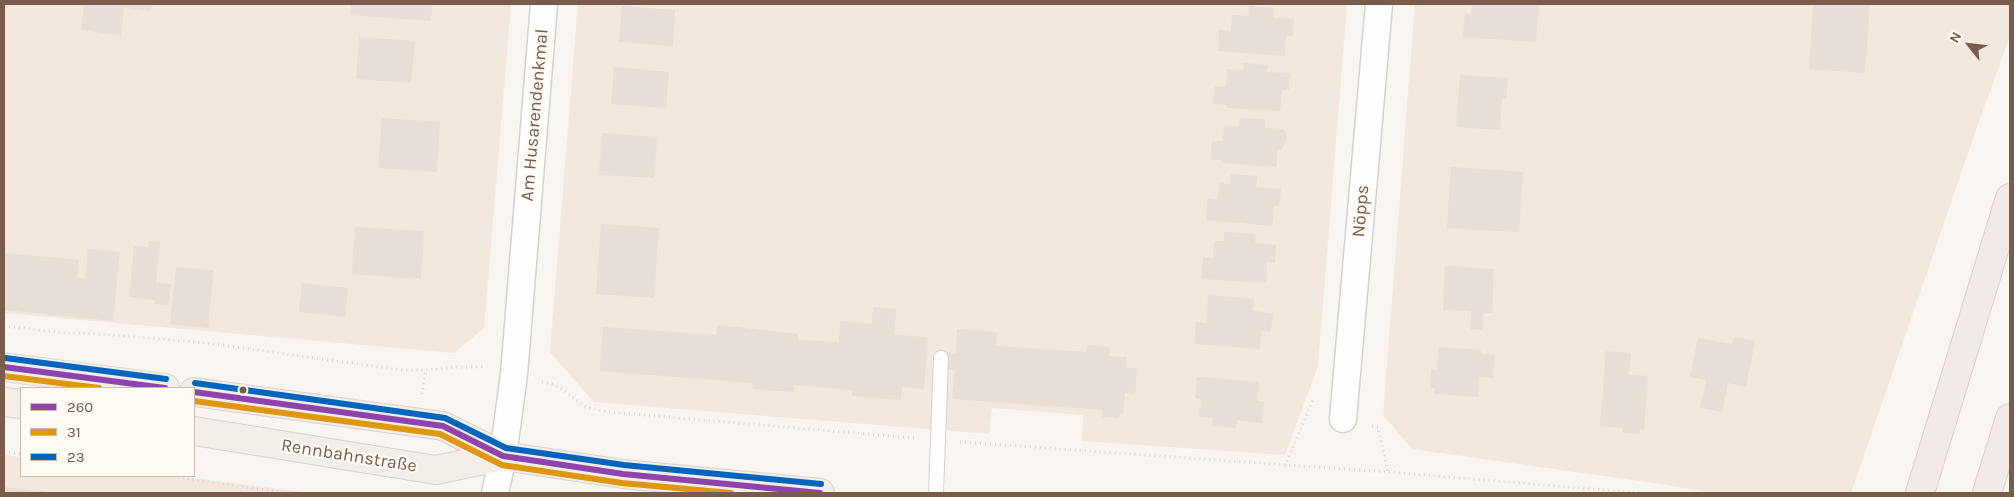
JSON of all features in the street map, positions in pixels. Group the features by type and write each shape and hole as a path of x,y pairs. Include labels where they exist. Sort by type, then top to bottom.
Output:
{"highway":[{"path":"1920,493 2010,198"},
{"path":"1987,493 2010,418"}],"main road":[{"path":"4,367 157,387"},
{"name":"Rennbahnstraße","path":"195,392 443,426 503,456 623,474 820,493"},
{"path":"4,402 20,404"},
{"name":"Rennbahnstraße","path":"195,431 436,470 503,456"}],"street":[{"name":"Am Husarendenkmal","path":"495,493 503,456 514,374 544,4"},
{"name":"Nöpps","path":"1343,419 1379,4"}],"lane":[{"path":"936,493 941,358"}],"path":[{"path":"4,326 66,334 102,334 207,343 381,367 426,370 457,367 489,368"},
{"path":"423,390 426,370"},
{"path":"541,382 555,385 586,407 609,412 938,440 1388,472 1640,493"},
{"path":"4,452 20,454"},
{"path":"175,477 287,493"}],"shaded area":[{"path":"4,4 511,4 484,328 454,353 4,313"},
{"path":"578,4 1347,4 1318,366 1285,455 1082,441 1083,415 992,408 989,434 594,402 550,352"},
{"path":"1415,4 2010,4 2010,36 1851,493 1713,493 1412,449 1383,415"},
{"path":"4,455 20,457 20,477 181,477 313,493 4,493"}],"building":[{"path":"84,4 152,4 151,11 124,8 121,35 81,30"},
{"path":"351,4 432,4 431,21 350,15"},
{"path":"1472,4 1539,4 1536,42 1463,37 1465,13 1471,14"},
{"path":"1813,4 1870,4 1865,73 1809,69"},
{"path":"622,6 675,10 673,46 619,42"},
{"path":"1249,6 1274,8 1273,18 1294,19 1293,36 1286,36 1285,56 1218,51 1219,30 1231,31 1232,15 1248,16"},
{"path":"359,37 415,41 411,83 356,79"},
{"path":"1244,63 1268,65 1267,72 1290,73 1289,90 1282,90 1280,111 1227,108 1227,105 1213,104 1215,86 1226,87 1227,69 1243,70"},
{"path":"614,67 669,72 666,108 611,104"},
{"path":"1460,75 1508,78 1506,99 1502,99 1500,130 1456,127"},
{"path":"382,118 440,122 437,172 378,168"},
{"path":"1240,118 1265,119 1265,128 1283,129 1287,135 1281,150 1277,150 1277,167 1222,163 1222,160 1210,160 1212,141 1223,141 1224,125 1239,126"},
{"path":"602,133 657,137 654,178 599,175"},
{"path":"1451,167 1523,172 1519,232 1447,228"},
{"path":"1231,174 1257,176 1256,187 1281,189 1279,206 1274,206 1272,226 1206,220 1207,199 1217,200 1219,183 1230,184"},
{"path":"601,224 659,228 654,298 596,294"},
{"path":"355,227 424,231 421,279 352,274"},
{"path":"1224,232 1256,234 1255,243 1276,245 1275,263 1267,262 1266,283 1201,279 1203,257 1213,258 1214,241 1224,241"},
{"path":"149,241 160,242 156,283 171,284 169,305 155,304 155,300 129,297 134,246 148,247"},
{"path":"88,249 120,252 113,321 4,310 4,253 79,260 77,278 85,279"},
{"path":"1445,266 1494,269 1492,313 1483,313 1482,330 1470,329 1471,311 1443,310"},
{"path":"176,267 214,270 208,328 170,324"},
{"path":"302,283 348,288 345,317 299,312"},
{"path":"1208,295 1254,299 1253,311 1273,313 1271,332 1261,331 1260,349 1194,344 1196,322 1206,323"},
{"path":"873,307 896,309 894,335 928,337 924,389 902,387 901,400 852,396 852,390 794,385 794,392 752,389 753,383 600,371 603,327 716,335 717,325 798,334 798,340 839,342 840,321 872,324"},
{"path":"957,329 997,332 996,346 1087,352 1088,345 1110,347 1109,356 1127,357 1126,368 1137,368 1135,394 1125,393 1123,413 1120,413 1119,418 1102,417 1103,410 952,399 955,370 945,369 946,352 956,353"},
{"path":"1734,337 1755,341 1746,387 1728,383 1722,412 1700,408 1706,380 1690,377 1698,338 1732,344"},
{"path":"1439,347 1481,350 1481,354 1495,355 1493,378 1479,377 1478,397 1435,394 1435,388 1430,388 1431,369 1437,370"},
{"path":"1606,351 1631,353 1629,375 1648,376 1644,430 1640,429 1640,434 1623,433 1623,428 1600,426"},
{"path":"1197,377 1259,382 1257,401 1264,402 1262,423 1237,420 1236,428 1212,426 1213,418 1199,417 1201,399 1195,398"},
{"path":"4,487 48,492 48,493 4,493"}],"transit line":[{"name":"23","path":"5,358 166,379"},
{"name":"260","path":"4,367 157,387"},
{"name":"31","path":"4,376 91,387"},
{"name":"23","path":"195,383 445,418 506,448 624,465 821,484"},
{"name":"260","path":"195,392 443,426 503,456 623,474 820,493"},
{"name":"31","path":"195,401 440,434 502,465 622,483 731,493"}]}
